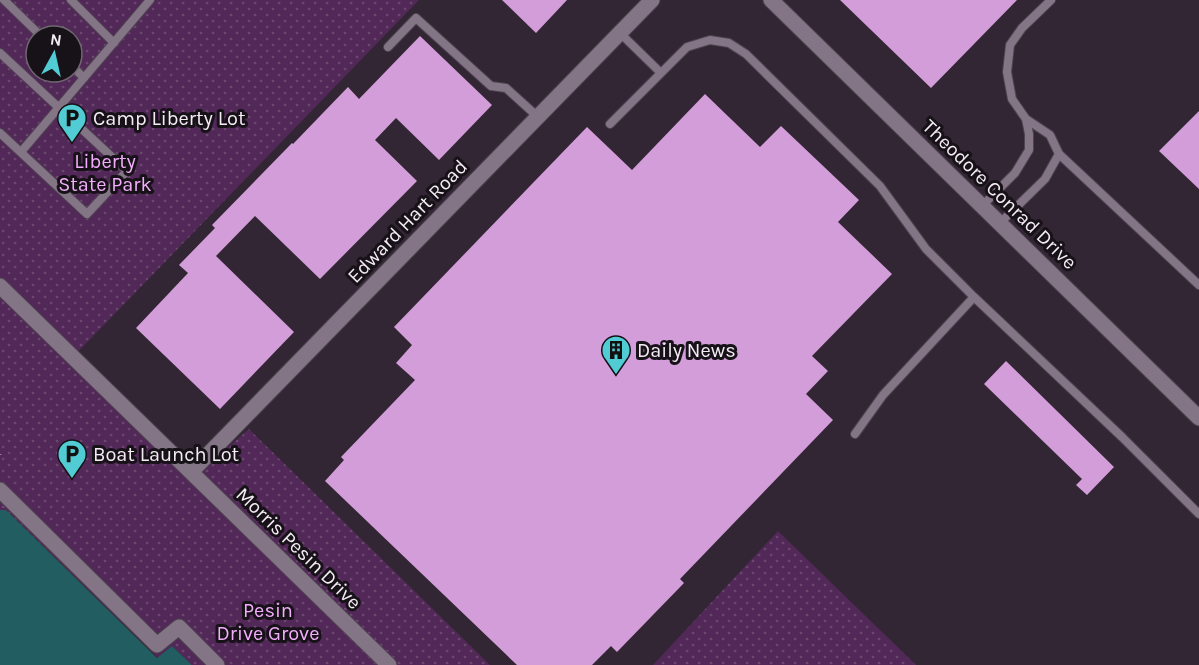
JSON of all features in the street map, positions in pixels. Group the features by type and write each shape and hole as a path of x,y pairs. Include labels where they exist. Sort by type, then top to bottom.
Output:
{"street":[{"name":"Edward Hart Road","path":"191,472 652,0"},
{"name":"Theodore Conrad Drive","path":"771,0 1199,418"},
{"name":"Morris Pesin Drive","path":"0,286 389,665"},
{"path":"0,490 157,645 179,627 218,665"}],"lane":[{"path":"4,0 29,24"},
{"path":"71,0 114,42"},
{"path":"84,78 150,0"},
{"path":"1051,0 1022,28 1010,45 1007,72 1012,99 1026,119 1050,135 1059,154 1199,285"},
{"path":"388,46 417,18 490,86 506,88 538,117"},
{"path":"620,33 661,73"},
{"path":"610,124 687,47 710,40 729,44 746,54 880,186 926,249 1199,513"},
{"path":"0,53 127,171 87,214 0,133"},
{"path":"21,152 79,84"},
{"path":"982,206 1015,173 1029,150 1026,119"},
{"path":"1000,223 1045,179 1059,154"},
{"path":"855,434 883,395 974,297"}],"green space":[{"name":"Liberty State Park","path":"0,0 419,0 68,362 190,480 249,429 490,665 192,665 172,646 158,658 6,510 0,510"},
{"path":"778,531 916,665 653,665"}],"shaded area":[{"path":"0,510 6,510 157,658 172,646 192,665 0,665"}],"building":[{"path":"502,0 567,0 536,33"},
{"path":"840,0 1017,0 931,88"},
{"path":"420,36 492,105 439,160 396,118 375,140 417,181 320,279 255,216 216,256 294,332 220,409 136,328 188,273 179,265 215,228 212,225 348,87 359,99"},
{"name":"Daily News","path":"705,94 760,147 781,126 859,200 838,222 892,274 812,356 828,371 806,394 833,420 680,579 684,583 617,652 611,646 592,665 517,665 325,481 344,460 341,457 415,380 396,363 412,345 394,327 587,127 632,170"},
{"path":"1199,111 1199,189 1159,151"},
{"path":"1006,361 1114,467 1087,495 1076,485 1082,479 984,384"}],"place":[{"name":"Camp Liberty Lot","path":"72,144"},
{"name":"Daily News","path":"616,376"},
{"name":"Boat Launch Lot","path":"72,480"}],"park label":[{"name":"Pesin Drive Grove","path":"268,622"}]}
